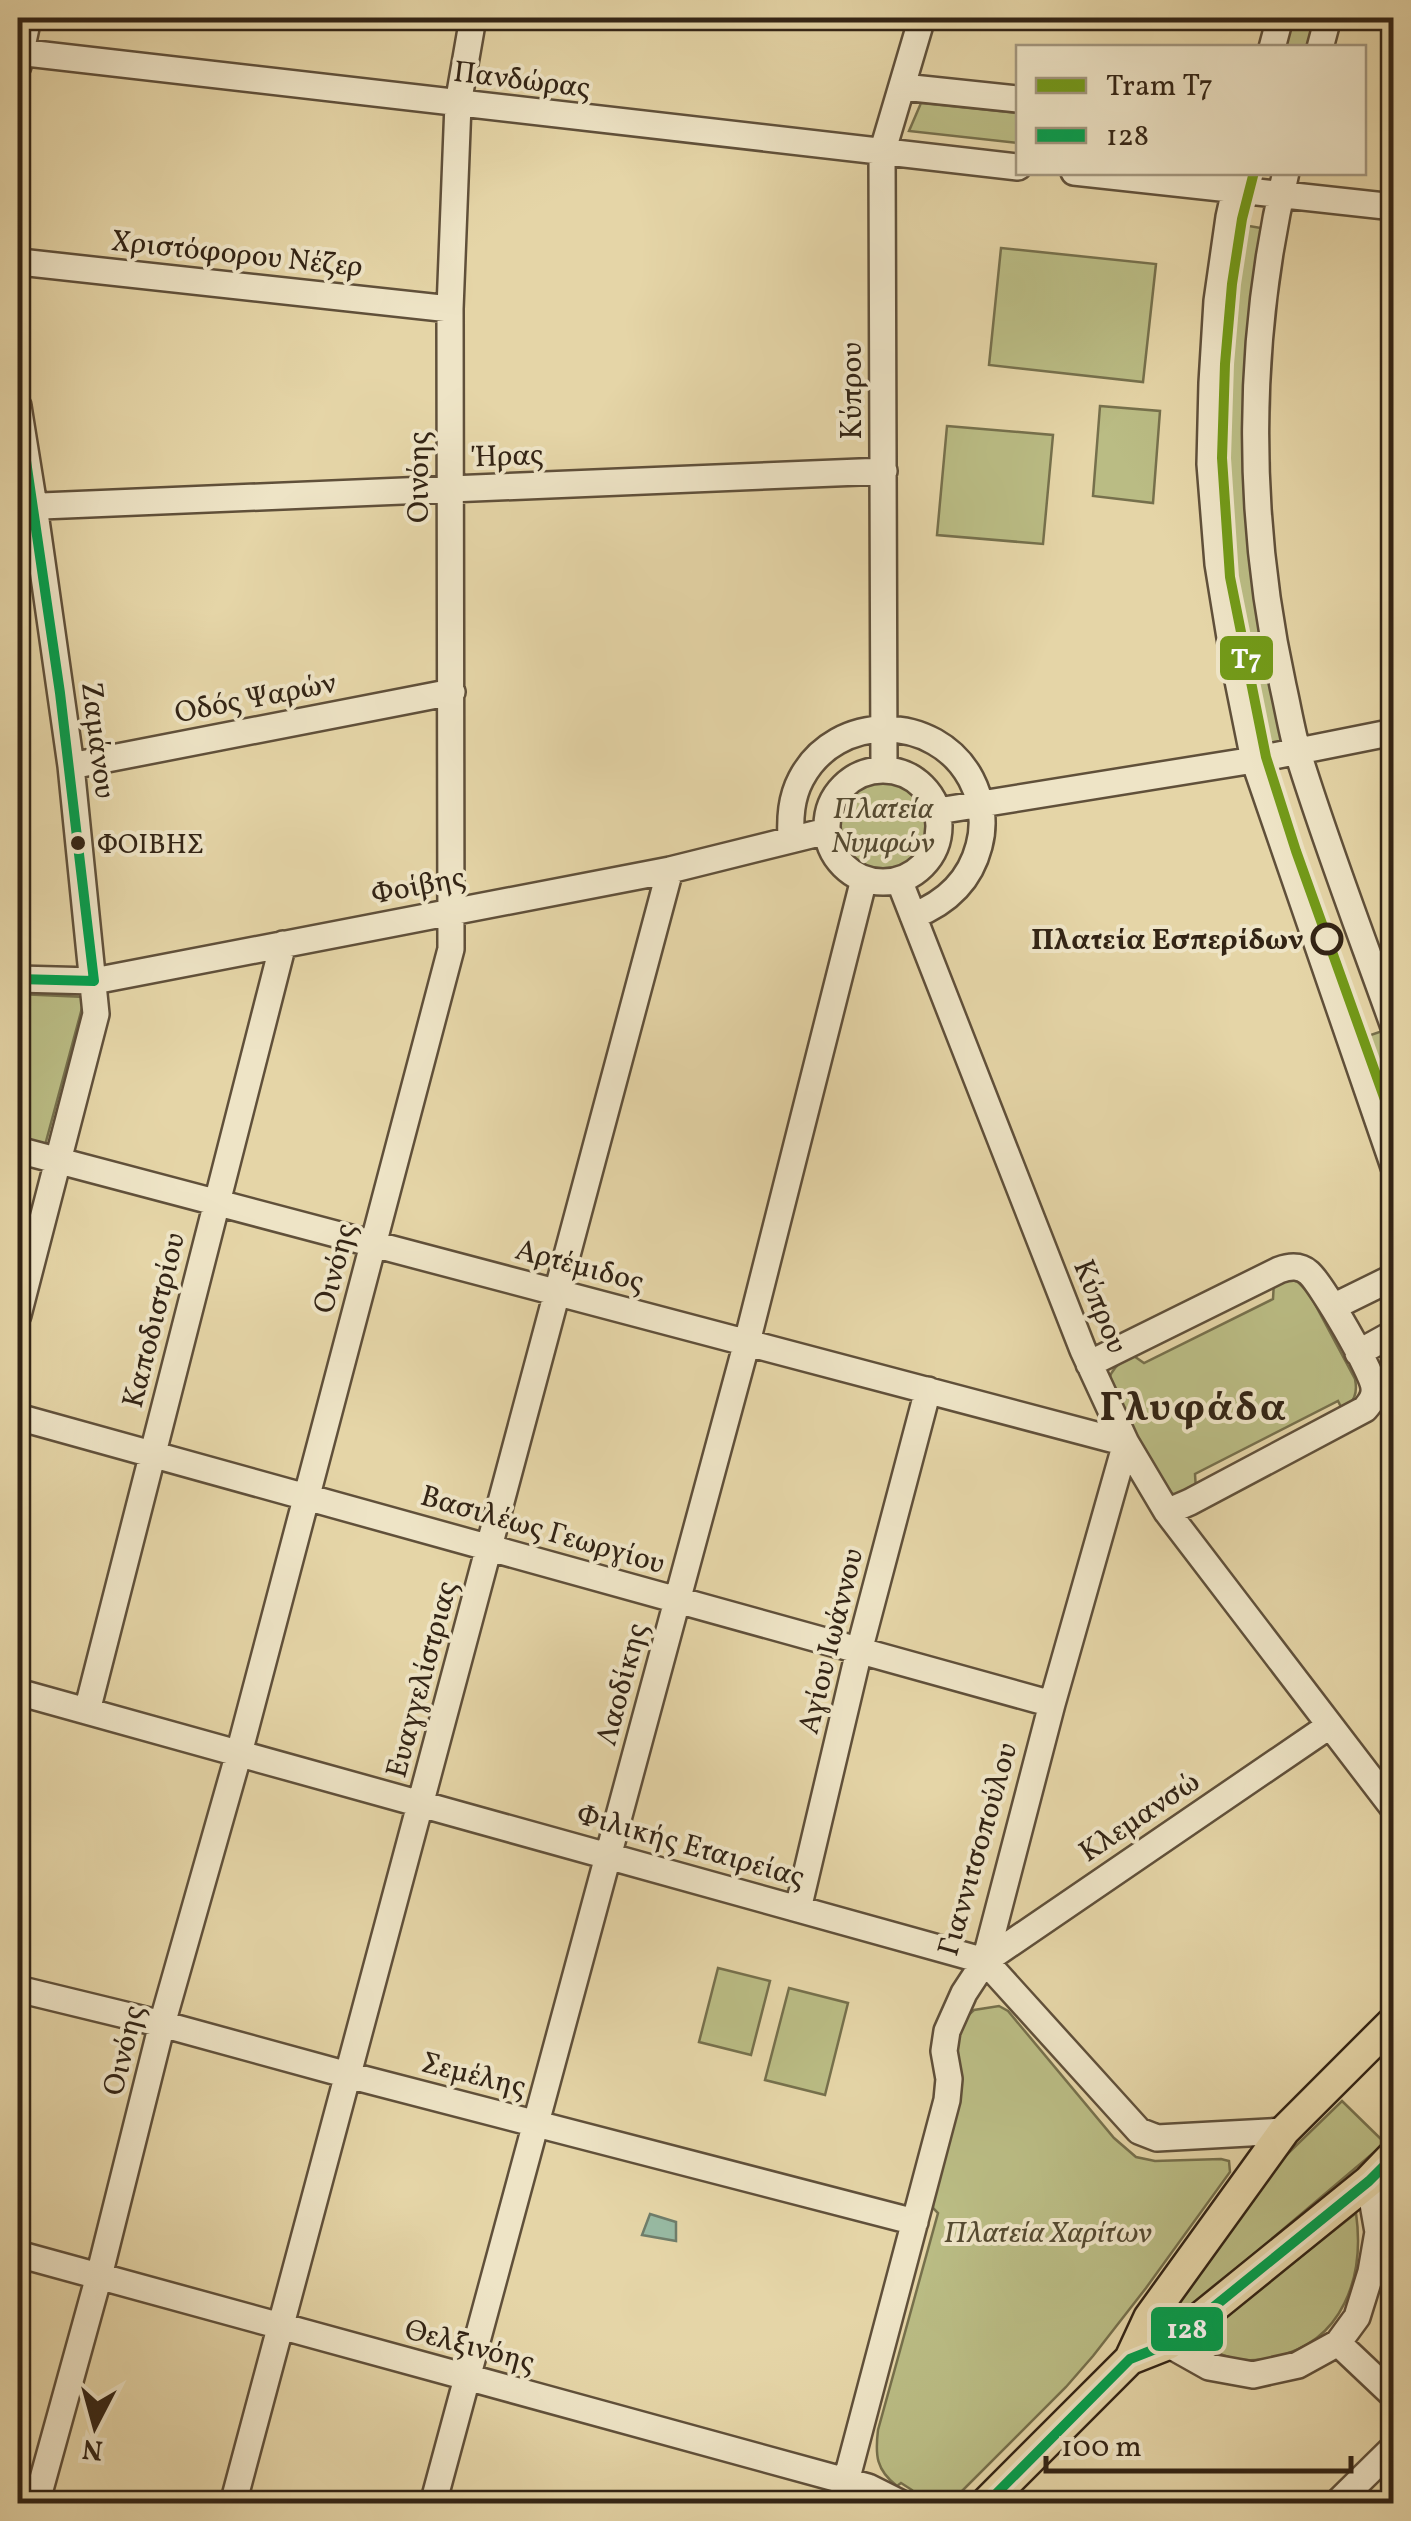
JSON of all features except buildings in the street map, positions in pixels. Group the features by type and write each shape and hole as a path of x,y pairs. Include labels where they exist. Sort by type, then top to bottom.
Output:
{"main road":[{"path":"985,2504 1130,2359 1149,2318 1284,2131 1394,2021"},
{"path":"1130,2359 1168,2344 1369,2181 1394,2155"}],"street":[{"path":"19,57 28,18"},
{"name":"Οινόης","path":"36,2504 451,949 450,308 458,104 473,18"},
{"name":"Κύπρου","path":"884,769 882,153 922,18"},
{"path":"1273,45 1280,18"},
{"path":"1321,45 1328,18"},
{"name":"Πανδώρας","path":"19,57 1016,167"},
{"path":"903,87 1016,99"},
{"path":"1128,175 1283,184 1394,207"},
{"path":"1236,181 1217,301 1210,464 1218,564 1254,760 1394,1166"},
{"path":"1283,184 1266,275 1256,363 1255,469 1262,573 1297,751 1394,1027"},
{"name":"Χριστόφορου Νέζερ","path":"18,264 450,308"},
{"name":"Ζαμάνου","path":"18,406 26,507 71,766 96,1014 18,1315"},
{"name":"Ήρας","path":"26,507 884,471"},
{"name":"Οδóς Ψαρών","path":"71,766 452,692"},
{"path":"791,839 790,818 800,779 826,748 863,731 883,728 916,732 945,748 968,773 980,804 981,839 969,873 945,900 913,916"},
{"path":"938,811 1254,760 1394,732"},
{"path":"865,772 902,772 930,794 938,811 940,828 928,861 899,880 864,879 850,872 830,847 826,831 830,806 843,785 865,772"},
{"name":"Φοίβης","path":"18,979 94,981 670,870 826,831"},
{"name":"Ευαγγελίστριας","path":"233,2504 670,870"},
{"name":"Λαοδίκης","path":"433,2504 747,1342 864,879"},
{"name":"Κύπρου","path":"899,880 1089,1364 1126,1443 1167,1512 1394,1810"},
{"name":"Καποδιστρίου","path":"87,1711 283,944"},
{"name":"Αρτέμιδος","path":"18,1150 1126,1443"},
{"path":"1089,1364 1287,1267 1310,1274 1358,1353 1374,1387 1365,1409 1167,1512"},
{"path":"1332,1308 1394,1277"},
{"path":"1358,1353 1394,1334"},
{"name":"Αγίου Ιωάννου","path":"798,1908 928,1390"},
{"name":"Βασιλέως Γεωργίου","path":"18,1417 1052,1704"},
{"name":"Γιαννιτσοπούλου","path":"843,2492 946,2100 949,2079 944,2050 948,2031 954,2011 985,1961 1126,1443"},
{"name":"Φιλικής Εταιρείας","path":"18,1692 985,1961"},
{"name":"Κλεμανσώ","path":"985,1961 1330,1726"},
{"path":"985,1961 1139,2132 1156,2138 1284,2131"},
{"name":"Σεμέλης","path":"18,1990 162,2024 914,2222"},
{"path":"1168,2344 1209,2367 1253,2375 1298,2365 1338,2343 1358,2317 1372,2272 1378,2232 1369,2181"},
{"name":"Θελξινόης","path":"18,2254 467,2378 843,2492 868,2487 902,2504"},
{"path":"1338,2343 1394,2396"},
{"path":"1336,2504 1394,2446"}],"green space":[{"path":"1291,18 1320,18 1313,45 1285,45"},
{"path":"921,103 1016,113 1016,143 909,131"},
{"path":"1237,224 1267,229 1252,320 1288,741 1260,746 1236,635 1219,488 1221,363"},
{"path":"1001,248 1156,264 1143,382 989,365"},
{"path":"1100,406 1160,411 1153,503 1093,496"},
{"path":"947,426 1053,435 1043,544 937,535"},
{"name":"Πλατεία Νυμφών","path":"883,779 900,783 915,793 925,808 929,825 925,842 915,857 900,867 883,871 866,867 851,857 841,842 837,825 841,808 851,793 866,783"},
{"path":"1285,801 1365,1028 1357,1031 1278,803"},
{"path":"18,994 85,997 44,1149 18,1142"},
{"path":"1388,1029 1394,1045 1393,1136 1359,1039"},
{"path":"1290,1279 1309,1293 1355,1379 1352,1400 1343,1411 1338,1401 1195,1474 1196,1490 1178,1496 1163,1490 1108,1381 1112,1373 1131,1354 1144,1363 1273,1299 1274,1281"},
{"path":"718,1968 770,1981 751,2055 699,2042"},
{"path":"789,1988 848,2003 825,2095 765,2080"},
{"name":"Πλατεία Χαρίτων","path":"999,2006 1008,2011 1114,2138 1136,2157 1155,2161 1221,2159 1229,2161 1230,2172 1146,2288 1066,2387 955,2498 933,2504 911,2496 912,2490 901,2483 897,2486 885,2474 877,2454 878,2430 938,2213 933,2208 933,2197 952,2052 963,2020 974,2010"},
{"path":"1342,2101 1385,2143 1163,2331 1158,2328 1277,2164"},
{"path":"1356,2213 1357,2260 1352,2283 1333,2322 1318,2337 1298,2349 1252,2360 1224,2355 1196,2340"}],"shaded area":[{"path":"650,2214 676,2222 676,2241 642,2235"}],"tram line":[{"name":"Τ7","path":"1253,175 1232,284 1225,364 1222,458 1230,577 1266,757 1394,1125"}],"transit line":[{"name":"128","path":"18,406 60,693 94,981 18,979"},
{"name":"128","path":"986,2504 1130,2359 1168,2344 1369,2181 1394,2156"}],"place":[{"name":"ΦΟΙΒΗΣ","path":"78,843"},
{"name":"Πλατεία Εσπερίδων","path":"1327,939"}],"district":[{"name":"Γλυφάδα","path":"1194,1406"}]}
